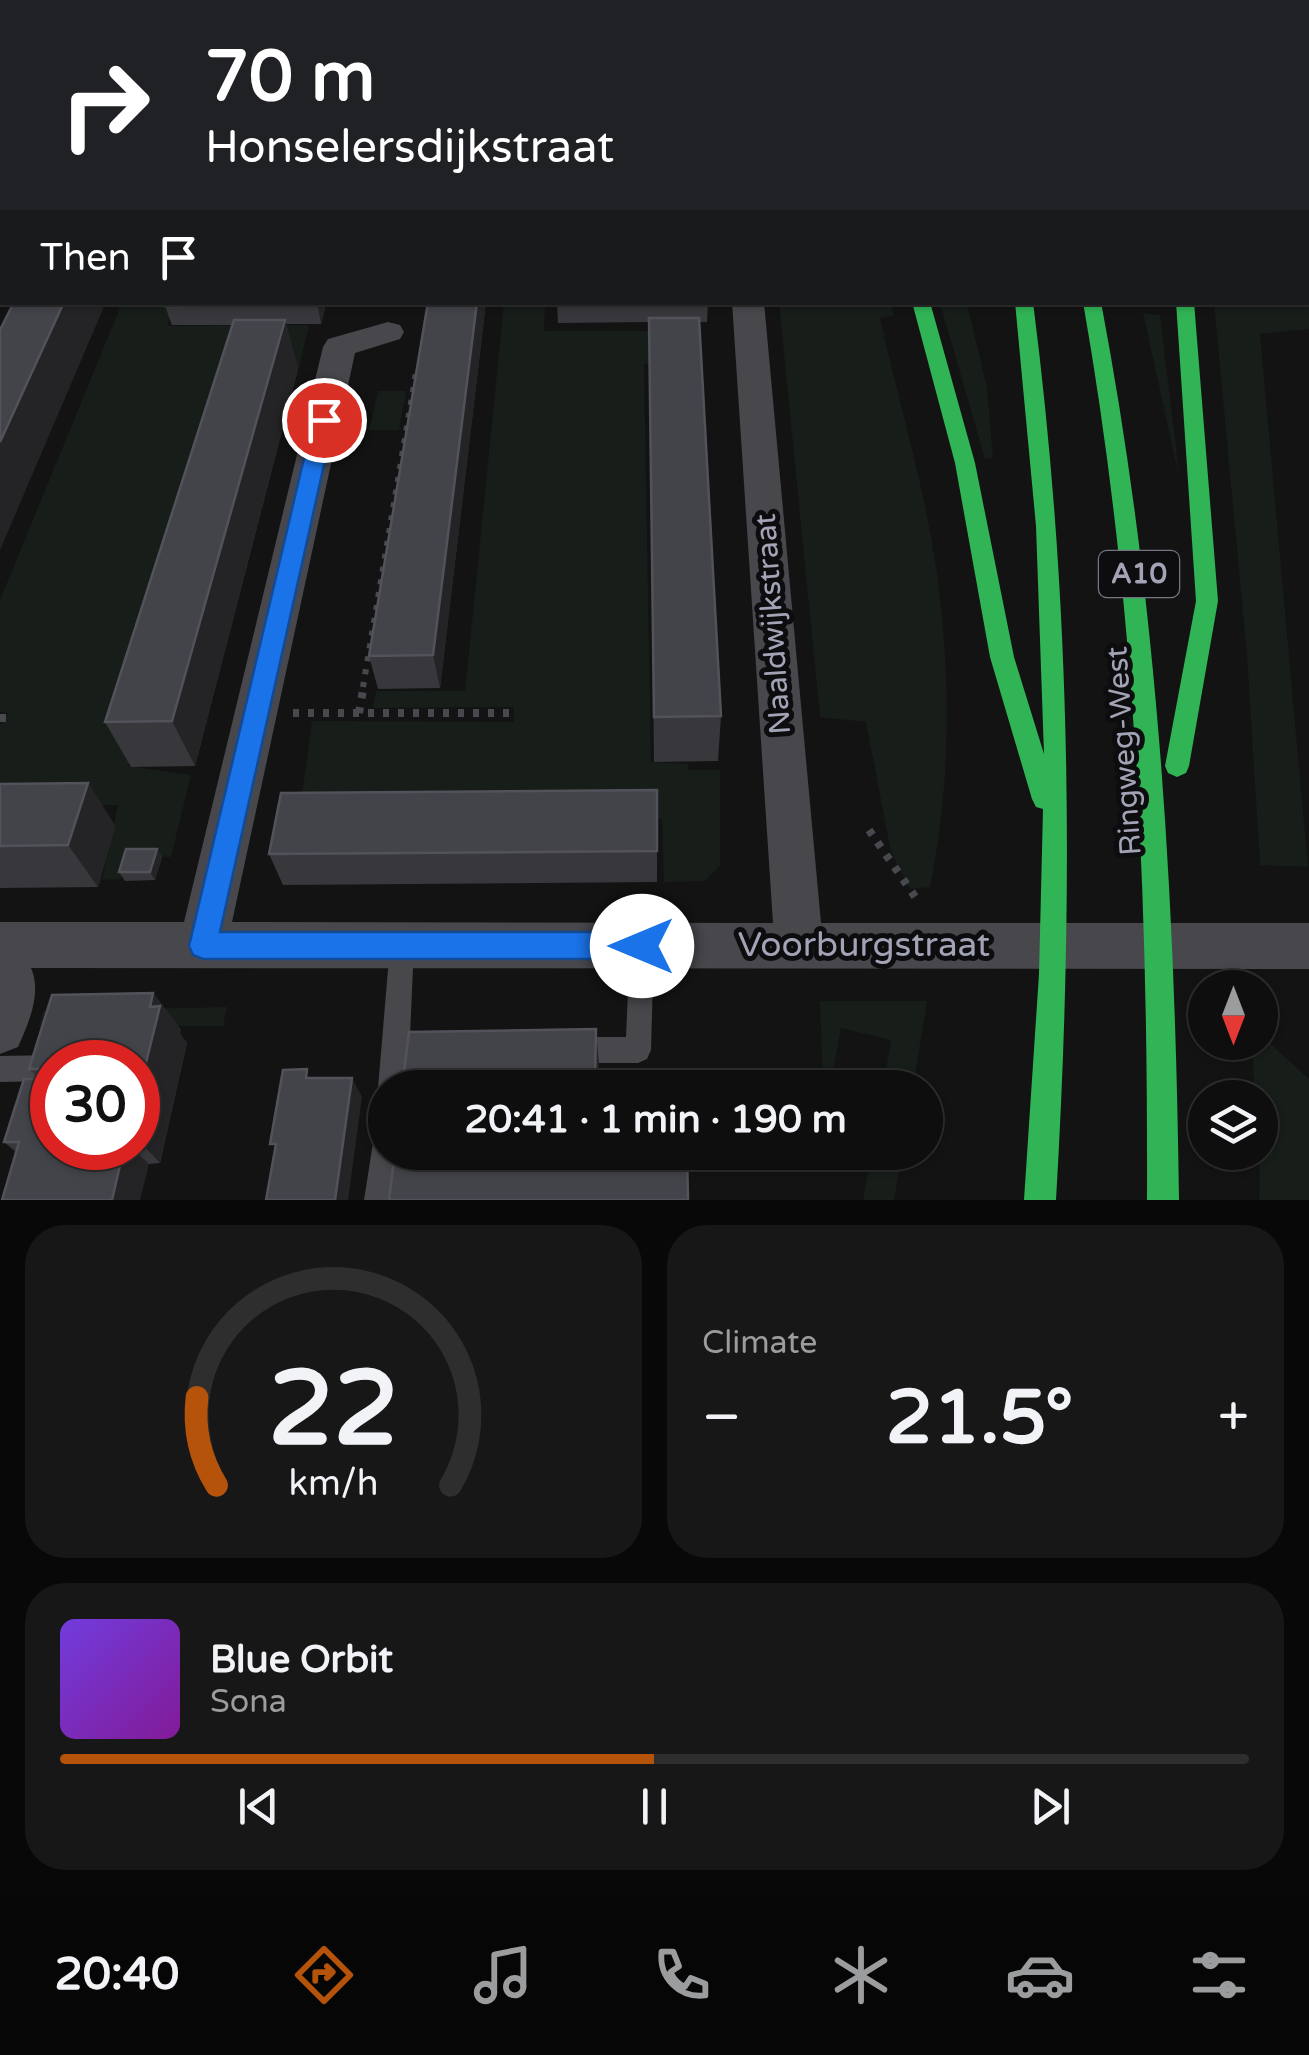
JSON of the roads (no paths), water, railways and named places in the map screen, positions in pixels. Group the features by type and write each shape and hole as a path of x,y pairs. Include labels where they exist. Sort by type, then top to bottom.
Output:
{"main road":[{"name":"A10","path":"922,305 964,463 1002,657 1060,850"},
{"name":"Ringweg-West","path":"1024,305 1040,410 1056,576 1060,850 1053,1053 1040,1200"},
{"name":"Ringweg-West","path":"1092,305 1116,412 1138,559 1162,848 1163,1200"},
{"name":"A10","path":"1162,848 1207,601 1185,306"}],"street":[{"name":"Naaldwijkstraat","path":"748,305 798,945"},
{"path":"203,946 340,347 403,344"},
{"name":"Voorburgstraat","path":"0,946 1309,946"},
{"path":"0,966 13,984 0,1029"}],"lane":[{"path":"394,1070 402,946"},
{"path":"545,1050 638,1050 642,946"},
{"path":"396,1048 452,1049"},
{"path":"0,1069 30,1068"},
{"path":"378,1200 382,1170"}]}
